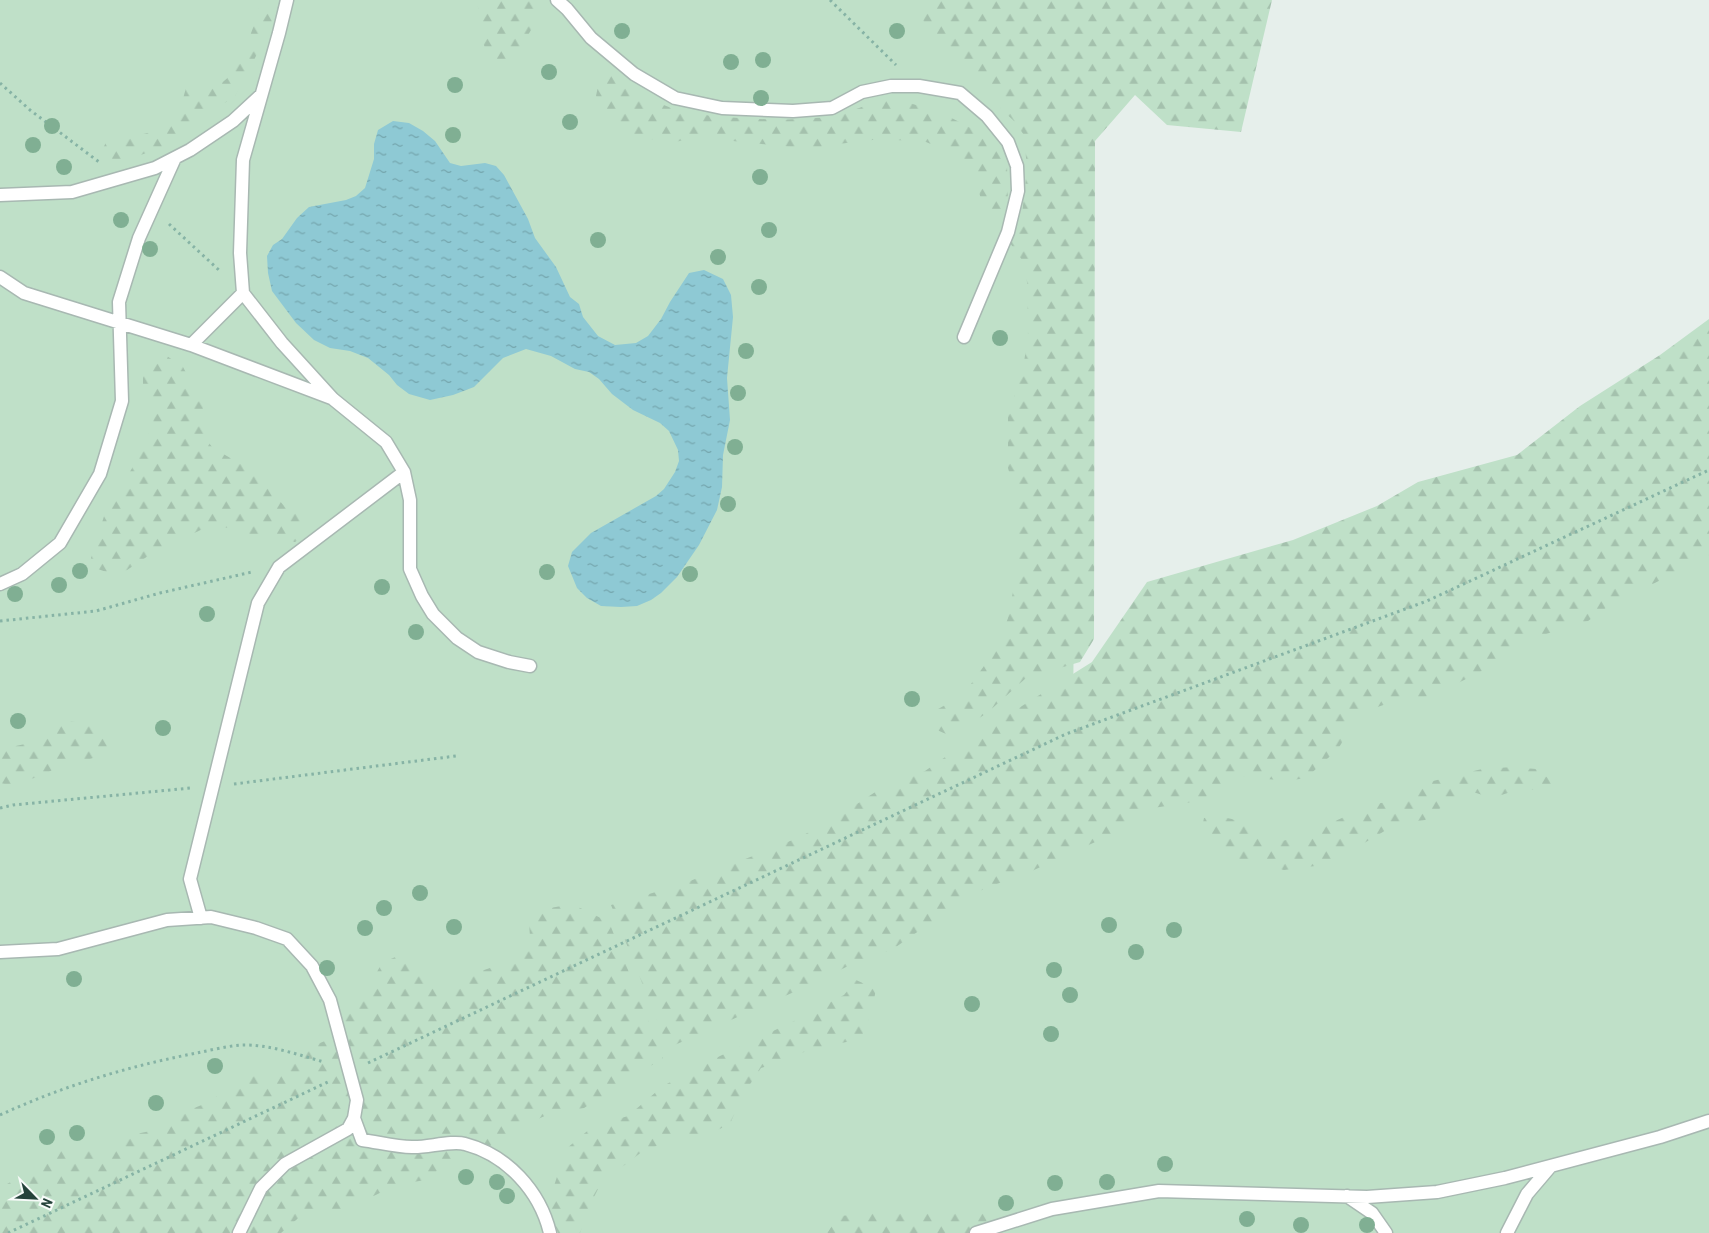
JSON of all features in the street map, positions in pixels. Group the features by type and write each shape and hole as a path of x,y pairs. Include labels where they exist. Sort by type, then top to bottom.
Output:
{"lane":[{"path":"287,0 242,160 240,253 243,293 282,343 333,399 386,442 404,472 410,500 410,569 422,596 433,614 457,638 478,652 509,662 530,666"},
{"path":"557,0 591,38 634,74 675,98 722,108 793,112 832,108 862,92 891,86 919,86 960,93 987,116 1008,142 1017,166 1018,192 1008,232 964,337"},
{"path":"0,195 72,192 155,168 190,150 233,121 261,95"},
{"path":"0,584 22,574 60,543 100,474 122,401 119,302 139,238 175,158"},
{"path":"0,277 24,293 191,345 333,399"},
{"path":"191,345 243,293"},
{"path":"201,918 190,878 258,603 279,567 404,472"},
{"path":"0,952 58,949 167,920 212,917 256,928 287,939 312,966 330,1000 357,1100 354,1118 348,1129 285,1164 262,1188 239,1233"},
{"path":"354,1118 362,1140 411,1147 463,1143 495,1157 521,1177 537,1200 550,1233"},
{"path":"976,1233 1052,1209 1159,1191 1367,1197 1437,1192 1550,1167 1660,1137 1709,1121"},
{"path":"1507,1233 1527,1194 1550,1167"},
{"path":"1347,1196 1372,1213 1386,1233"}],"path":[{"path":"830,0 919,86"},
{"path":"365,1064 1066,734 1427,601 1709,470"},
{"path":"0,621 96,611 225,577 279,567"},
{"path":"0,1115 101,1076 166,1059 242,1045 284,1050 328,1063"},
{"path":"8,1233 338,1077"}],"green space":[{"path":"0,0 1039,0 1078,36 1073,730 1709,440 1709,1233 0,1233"},
{"path":"261,0 278,0 277,13 234,98 205,113 173,143 122,162 100,155 107,140 147,133 158,130 167,124 181,105 186,88 201,88 224,81 231,74 242,55 252,31"},
{"path":"476,0 538,0 543,4 540,15 510,65 496,67 487,55 483,42 483,25"},
{"path":"917,0 1272,0 1241,132 1167,125 1135,95 1095,141 1094,639 1080,662 1026,678 987,713 964,728 948,735 935,729 931,713 963,695 997,648 1008,618 1015,581 1019,507 1008,468 1008,413 1022,375 1028,336 1027,282 1022,260 1010,243 1022,215 1027,169 1024,135 1013,120 1001,109 997,90 972,74 955,50 926,29"},
{"path":"609,70 654,101 681,112 721,117 779,120 834,117 884,99 899,100 940,112 992,142 1007,163 1008,207 1002,224 988,224 977,185 962,157 926,142 881,139 809,149 695,137 676,142 666,138 643,140 623,134 608,117 596,96 602,72"},
{"path":"1709,319 1709,555 1649,586 1624,595 1588,621 1530,639 1496,664 1432,696 1398,700 1360,713 1338,749 1306,778 1286,781 1242,776 1199,801 1153,808 1104,838 1023,875 985,888 943,914 893,949 848,966 668,1048 611,905 680,885 800,837 843,813 883,787 925,771 990,726 1092,662 1147,582 1293,540 1377,506 1418,482 1517,455 1580,406 1660,355"},
{"path":"164,354 183,367 203,405 204,437 213,448 239,463 261,479 285,507 305,515 303,536 295,542 250,534 213,524 151,554 127,570 112,574 95,568 91,558 105,513 137,460 153,424 155,399 143,387 143,368"},
{"path":"70,721 106,728 111,742 109,753 58,767 41,776 17,783 9,785 0,783 0,744 11,747 25,744 51,729"},
{"path":"1513,767 1536,769 1558,785 1542,789 1517,790 1492,798 1473,792 1447,803 1425,820 1398,823 1339,858 1315,866 1284,870 1228,856 1214,849 1201,832 1204,818 1233,819 1273,843 1299,837 1351,814 1364,816 1375,804 1399,800 1433,781 1482,769"},
{"path":"572,904 609,922 663,1058 584,1108 549,1114 514,1130 492,1145 449,1162 425,1180 396,1185 339,1213 303,1214 281,1233 0,1233 0,1188 44,1163 66,1147 100,1152 136,1134 155,1130 177,1115 209,1102 243,1076 273,1072 295,1053 330,1039 369,986 382,963 404,953 424,972 431,988 443,989 531,950 529,923 545,909"},
{"path":"856,980 876,989 872,1010 861,1039 812,1049 761,1068 742,1096 730,1124 707,1135 676,1139 643,1151 601,1183 588,1209 580,1233 558,1233 550,1213 554,1186 566,1149 592,1127 628,1116 663,1086 844,995"},
{"path":"912,1210 987,1213 986,1233 827,1233 839,1216"}],"water":[{"path":"393,121 409,123 423,131 435,141 450,163 461,166 485,163 496,166 504,175 528,219 535,238 556,267 570,297 579,304 583,317 598,336 615,345 636,343 648,336 661,319 689,273 704,270 723,279 731,295 733,317 727,378 730,420 723,455 722,487 717,510 699,545 677,577 651,600 637,606 601,606 587,598 577,588 568,566 572,552 591,533 656,496 664,489 675,472 679,461 678,450 669,431 660,423 633,410 612,394 599,379 589,372 575,369 551,356 526,349 503,358 474,387 453,395 430,400 409,394 368,358 350,351 330,348 314,340 296,323 272,291 267,256 273,245 282,239 297,218 309,207 346,200 356,196 365,188 374,159 374,144 378,130"}]}
